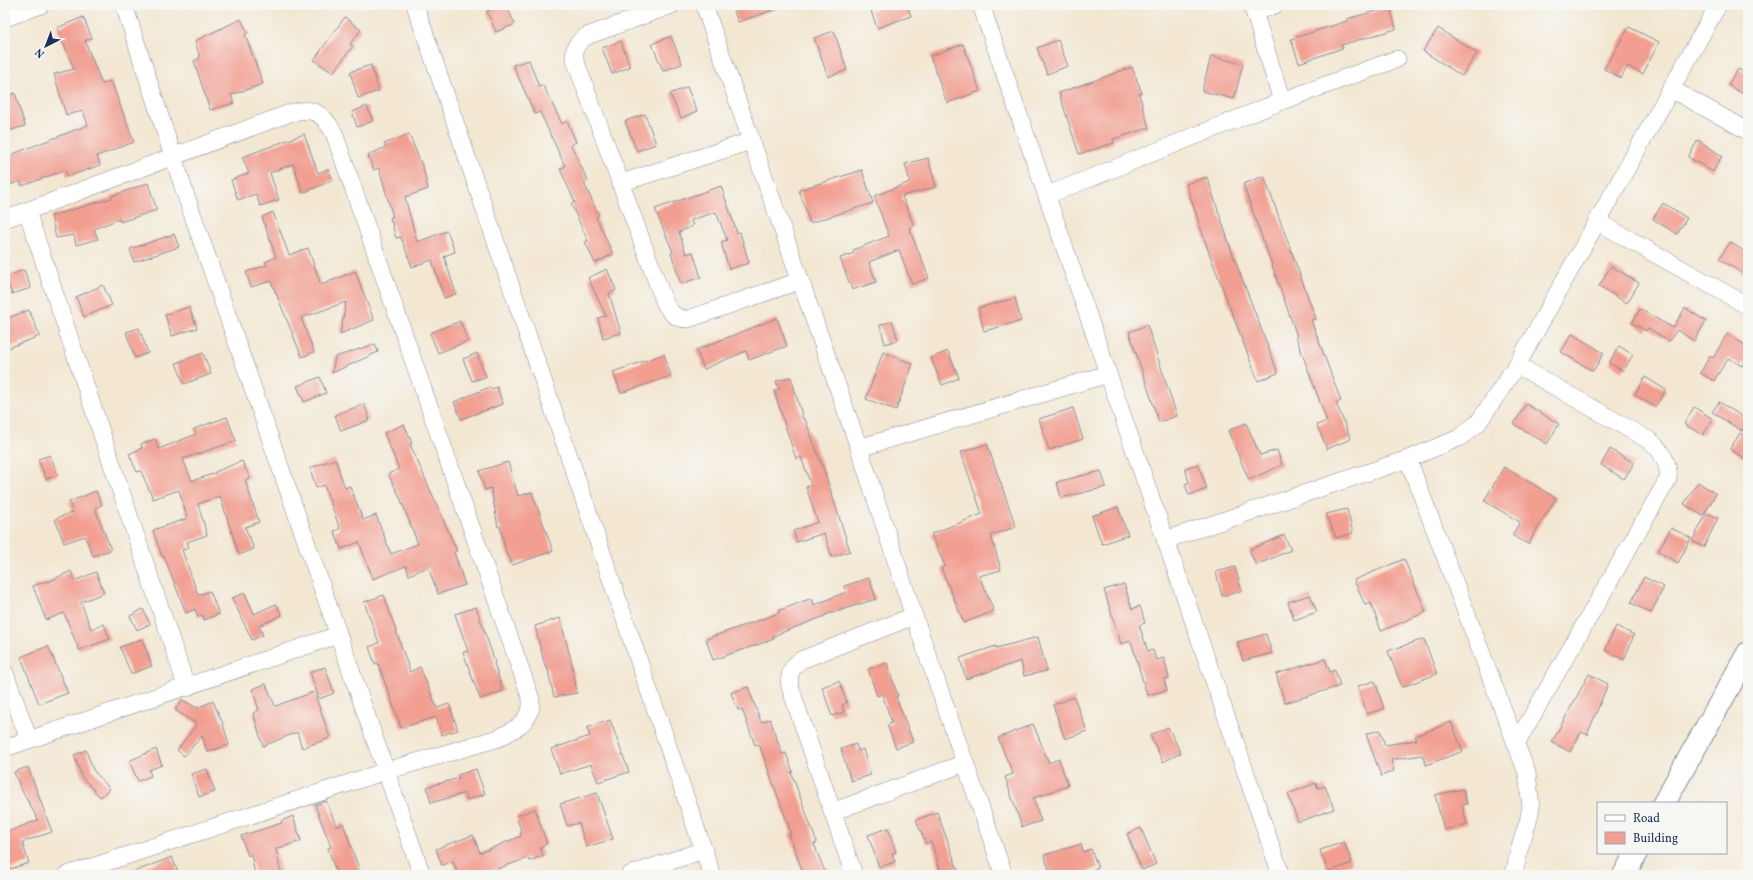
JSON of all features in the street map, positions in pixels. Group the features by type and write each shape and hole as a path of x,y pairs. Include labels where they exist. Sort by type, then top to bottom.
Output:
{"street":[{"path":"5,18 41,5"},
{"path":"124,5 174,155 186,196 422,875"},
{"path":"415,5 712,875"},
{"path":"672,5 587,36 578,42 574,51 574,60 664,301 672,315 676,318 694,318 799,281"},
{"path":"704,5 799,281 859,448 914,616 1004,875"},
{"path":"981,5 1048,195 1108,374 1281,875"},
{"path":"1275,5 1253,9 1282,101"},
{"path":"1165,540 1408,458 1459,438 1485,415 1516,365 1598,222 1718,5"},
{"path":"1048,195 1282,101 1397,59"},
{"path":"1671,89 1748,131"},
{"path":"5,219 174,155 297,111 312,110 324,118 334,133 529,692 531,708 529,714 518,727 499,738 386,771 67,875"},
{"path":"621,183 751,141"},
{"path":"27,211 187,688"},
{"path":"1598,222 1748,306"},
{"path":"1516,365 1652,442 1662,454 1669,468 1668,479 1516,744"},
{"path":"859,448 1108,374"},
{"path":"1408,458 1527,773 1531,807 1519,850 1514,875"},
{"path":"854,875 790,686 789,679 791,671 797,663 805,658 914,616"},
{"path":"5,748 187,688 338,635"},
{"path":"1665,802 1748,653"},
{"path":"5,673 29,740"},
{"path":"832,812 965,763"},
{"path":"629,875 704,850"},
{"path":"1624,875 1635,854"}],"building":[{"path":"501,5 506,5 515,24 496,32 487,11"},
{"path":"732,5 781,5 782,7 738,22"},
{"path":"887,5 907,5 911,16 877,28 871,11"},
{"path":"1390,7 1396,29 1341,45 1343,48 1299,63 1291,39 1347,21 1347,19"},
{"path":"83,17 92,38 85,41 102,84 111,81 134,142 97,156 100,165 67,177 65,170 22,186 20,181 5,187 5,157 88,125 83,111 66,115 54,74 74,69 57,28"},
{"path":"345,17 361,30 350,44 353,46 333,73 314,60"},
{"path":"241,19 248,33 245,34 263,84 231,95 234,103 210,110 194,61 200,58 195,41"},
{"path":"1629,27 1659,42 1643,74 1628,66 1621,78 1604,69"},
{"path":"1438,28 1477,53 1462,76 1423,51"},
{"path":"834,31 847,70 828,77 814,38"},
{"path":"671,36 682,64 663,71 652,44"},
{"path":"1058,40 1068,66 1047,74 1037,48"},
{"path":"621,41 630,67 612,74 602,48"},
{"path":"963,44 980,91 947,103 930,56"},
{"path":"1211,56 1243,64 1234,99 1202,91"},
{"path":"529,60 539,87 543,85 562,124 567,121 576,142 571,145 588,181 584,183 599,216 596,217 613,254 595,263 585,242 588,241 571,204 575,202 560,169 565,166 540,112 535,114 513,65"},
{"path":"371,65 379,91 358,98 350,72"},
{"path":"1132,67 1142,93 1139,94 1149,128 1113,139 1114,143 1079,154 1059,93"},
{"path":"1738,69 1748,74 1748,97 1728,85"},
{"path":"687,87 697,111 681,118 670,94"},
{"path":"15,93 25,126 5,132 5,97"},
{"path":"367,106 373,121 357,127 352,112"},
{"path":"645,114 656,144 637,151 625,121"},
{"path":"304,134 318,173 328,169 333,180 303,193 293,164 270,173 279,200 260,206 256,194 238,200 231,180 249,173 242,157"},
{"path":"409,134 423,168 428,189 405,197 417,242 447,231 455,252 444,256 456,294 444,298 432,260 412,267 401,237 396,238 390,217 393,217 379,168 374,170 368,155 386,147 384,144"},
{"path":"1698,140 1722,156 1713,172 1688,157"},
{"path":"928,158 936,187 902,196 914,226 909,228 929,278 912,284 899,250 869,262 876,282 852,290 840,258 854,253 853,250 889,236 874,196 910,182 905,164"},
{"path":"862,170 873,203 810,223 799,190"},
{"path":"1264,176 1316,319 1311,320 1341,401 1336,403 1351,439 1327,449 1317,425 1327,421 1243,184"},
{"path":"1207,177 1233,255 1278,373 1258,381 1208,250 1186,184"},
{"path":"148,183 157,210 120,222 119,219 94,229 98,239 76,245 74,235 56,238 51,216 112,198 112,196"},
{"path":"721,186 737,233 740,232 749,263 729,269 721,242 727,240 716,212 691,220 693,226 679,232 686,254 693,252 701,277 681,284 671,253 673,252 655,209"},
{"path":"1663,203 1687,218 1677,234 1653,219"},
{"path":"273,212 289,255 308,248 321,285 355,271 374,320 340,334 346,302 301,318 314,352 302,357 271,281 251,287 246,272 267,265 265,262 276,257 262,217"},
{"path":"174,234 179,247 134,262 130,249"},
{"path":"1730,242 1748,254 1748,267 1744,274 1719,259"},
{"path":"1611,266 1639,283 1627,303 1599,286"},
{"path":"607,269 616,290 609,293 621,333 603,338 598,318 606,316 588,278"},
{"path":"24,270 31,288 12,294 5,277"},
{"path":"103,285 112,305 84,317 76,297"},
{"path":"1015,298 1021,321 984,331 978,308"},
{"path":"189,307 197,328 172,336 165,315"},
{"path":"1685,308 1706,321 1694,341 1677,330 1669,341 1648,328 1646,331 1632,323 1640,309 1673,328"},
{"path":"29,310 40,336 5,349 5,319"},
{"path":"777,318 787,346 749,360 746,351 704,369 696,350"},
{"path":"460,321 468,341 438,353 430,333"},
{"path":"892,321 898,340 885,344 880,325"},
{"path":"1147,325 1177,416 1159,422 1129,332"},
{"path":"139,328 148,353 135,358 126,332"},
{"path":"1572,334 1604,353 1593,371 1561,352"},
{"path":"1727,334 1748,347 1748,357 1742,366 1728,358 1714,381 1700,373 1710,356 1713,358"},
{"path":"375,344 378,352 332,373 335,357"},
{"path":"1619,346 1633,355 1623,371 1609,363"},
{"path":"948,351 959,378 942,385 931,358"},
{"path":"883,352 913,364 896,410 866,399"},
{"path":"203,353 211,374 184,384 176,363"},
{"path":"477,353 486,377 472,381 463,359"},
{"path":"664,354 671,376 621,393 613,372"},
{"path":"320,377 326,393 304,402 297,386"},
{"path":"791,377 803,419 805,419 825,473 850,551 832,557 824,533 797,542 793,531 818,522 806,487 811,485 801,457 796,459 774,391 779,389 776,381"},
{"path":"1645,377 1666,390 1655,407 1635,395"},
{"path":"490,387 491,389 497,387 503,404 461,419 454,402"},
{"path":"1719,402 1748,420 1742,431 1712,412"},
{"path":"364,404 370,420 341,431 335,415"},
{"path":"1526,404 1559,424 1547,444 1514,424"},
{"path":"1694,407 1713,419 1703,435 1684,424"},
{"path":"1073,408 1083,439 1049,450 1039,419"},
{"path":"227,417 236,441 183,459 192,481 216,473 215,472 242,461 250,478 245,480 259,522 245,527 254,549 239,555 220,496 198,504 207,535 187,542 189,548 182,550 198,595 210,591 219,614 204,620 203,615 198,617 195,609 186,613 164,556 162,557 153,530 186,519 187,517 179,490 153,499 141,471 137,472 129,454 142,448 141,444 155,439 159,449 196,434 194,429"},
{"path":"1246,423 1260,455 1277,450 1282,465 1249,480 1228,431"},
{"path":"404,424 412,443 410,444 457,551 454,552 465,585 438,594 428,567 409,575 406,566 373,579 359,542 341,549 334,531 340,529 324,485 316,488 310,468 335,459 345,488 350,486 363,520 376,515 391,554 418,544 399,495 388,474 399,469 384,433"},
{"path":"1740,433 1748,438 1748,461 1730,449"},
{"path":"987,444 1016,527 991,535 1001,570 979,576 994,611 964,623 941,568 945,566 931,534 982,514 961,452"},
{"path":"1610,449 1634,463 1624,479 1601,465"},
{"path":"50,455 58,475 46,479 38,459"},
{"path":"508,462 518,496 532,492 553,551 512,565 509,555 507,556 500,526 498,527 491,488 485,490 479,471"},
{"path":"1198,464 1207,489 1189,495 1185,484 1189,482 1185,468"},
{"path":"1504,467 1556,498 1528,544 1512,535 1520,522 1484,501"},
{"path":"1101,471 1106,487 1061,498 1057,482"},
{"path":"1698,482 1716,494 1703,516 1684,504"},
{"path":"96,491 102,505 95,508 111,550 93,556 85,536 64,543 55,519 73,512 69,502"},
{"path":"1118,507 1128,535 1102,544 1092,516"},
{"path":"1347,509 1353,533 1336,538 1326,514"},
{"path":"1707,513 1718,518 1704,547 1692,541"},
{"path":"1671,528 1691,538 1678,563 1658,551"},
{"path":"1284,535 1291,550 1256,565 1249,550"},
{"path":"1404,559 1426,612 1381,631 1371,603 1365,605 1354,580"},
{"path":"1235,567 1242,591 1222,596 1216,572"},
{"path":"71,571 74,581 96,572 104,593 81,602 91,629 104,624 110,639 79,650 64,613 46,620 33,586 47,581 48,582"},
{"path":"1644,577 1664,587 1651,613 1631,603"},
{"path":"869,578 876,599 825,615 773,636 774,639 713,660 706,639 779,613 778,611 812,598 814,605 846,592 844,586"},
{"path":"1124,584 1132,609 1140,606 1145,623 1139,625 1148,651 1153,650 1156,660 1164,658 1169,678 1164,679 1167,690 1147,695 1131,641 1121,644 1104,590"},
{"path":"245,593 254,614 276,604 282,615 259,626 263,635 252,640 232,598"},
{"path":"384,595 410,672 420,667 437,708 449,704 458,730 442,735 436,717 401,728 378,663 375,664 369,647 379,643 364,602"},
{"path":"1310,595 1317,612 1294,620 1288,602"},
{"path":"476,607 495,662 494,663 503,691 480,699 463,652 468,651 455,614"},
{"path":"143,609 150,624 137,630 130,616"},
{"path":"560,618 571,660 577,693 554,697 547,666 545,666 535,626"},
{"path":"1616,626 1634,635 1624,660 1605,650"},
{"path":"1266,634 1272,653 1243,661 1237,642"},
{"path":"1038,637 1047,671 1024,676 1021,661 966,679 960,658 996,646 996,648"},
{"path":"142,639 152,666 131,674 120,647"},
{"path":"1424,639 1437,674 1402,687 1388,651"},
{"path":"48,646 68,693 39,704 21,657"},
{"path":"1325,659 1330,672 1335,670 1340,686 1285,703 1276,674"},
{"path":"887,663 898,696 896,697 913,742 896,748 887,725 892,723 882,694 877,696 868,669"},
{"path":"325,667 334,693 319,699 310,672"},
{"path":"1589,674 1608,684 1587,735 1581,732 1570,752 1552,742"},
{"path":"839,681 847,703 842,705 844,712 832,716 822,687"},
{"path":"1375,681 1384,709 1367,714 1358,686"},
{"path":"266,684 275,706 314,692 330,738 302,748 297,732 263,746 253,713 259,710 252,689"},
{"path":"748,687 761,722 770,719 782,754 786,753 793,772 791,772 817,843 814,844 826,875 804,875 789,834 791,833 759,744 755,745 742,709 738,710 731,693"},
{"path":"1074,697 1087,731 1065,739 1053,705"},
{"path":"182,700 197,708 213,701 223,724 229,745 207,752 202,736 184,756 177,750 197,724 175,710"},
{"path":"610,720 629,772 598,782 591,764 560,774 551,749 590,736 587,728"},
{"path":"1451,722 1463,751 1426,765 1422,755 1391,760 1394,771 1381,776 1366,734 1380,730 1385,745 1417,740 1415,736"},
{"path":"1033,724 1049,763 1059,759 1068,786 1033,798 1041,821 1022,827 1005,777 1013,774 998,738"},
{"path":"1168,727 1181,753 1163,762 1150,735"},
{"path":"856,744 858,751 863,749 871,775 851,781 841,749"},
{"path":"156,749 162,765 149,770 151,776 138,781 129,761"},
{"path":"86,750 93,770 110,789 100,797 82,777 74,755"},
{"path":"28,767 52,832 22,842 29,863 10,869 5,854 5,833 38,820 20,787 14,772"},
{"path":"207,769 215,792 199,797 191,774"},
{"path":"476,769 485,794 467,800 465,793 431,803 427,787 459,778 458,775"},
{"path":"1316,783 1318,788 1325,786 1334,809 1298,822 1288,794"},
{"path":"1463,789 1467,804 1462,805 1467,824 1444,830 1435,795"},
{"path":"597,793 613,839 586,847 579,823 567,826 560,804"},
{"path":"326,801 337,827 343,823 361,875 337,875 328,848 331,847 315,805"},
{"path":"535,809 547,844 540,847 543,856 529,861 528,858 480,875 458,875 453,861 442,865 436,849 473,835 480,853 521,836 520,833 522,833 516,816"},
{"path":"937,812 960,875 942,875 931,842 926,844 916,820"},
{"path":"293,816 301,841 276,849 281,874 255,875 251,854 248,856 241,836 282,823 281,821"},
{"path":"888,828 896,852 892,853 895,862 879,867 868,835"},
{"path":"1141,828 1156,864 1142,870 1127,834"},
{"path":"1344,842 1352,863 1328,872 1320,850"},
{"path":"1081,844 1083,852 1091,849 1098,868 1083,873 1084,875 1051,875 1044,855"},
{"path":"172,857 179,875 131,875 131,873"}]}
